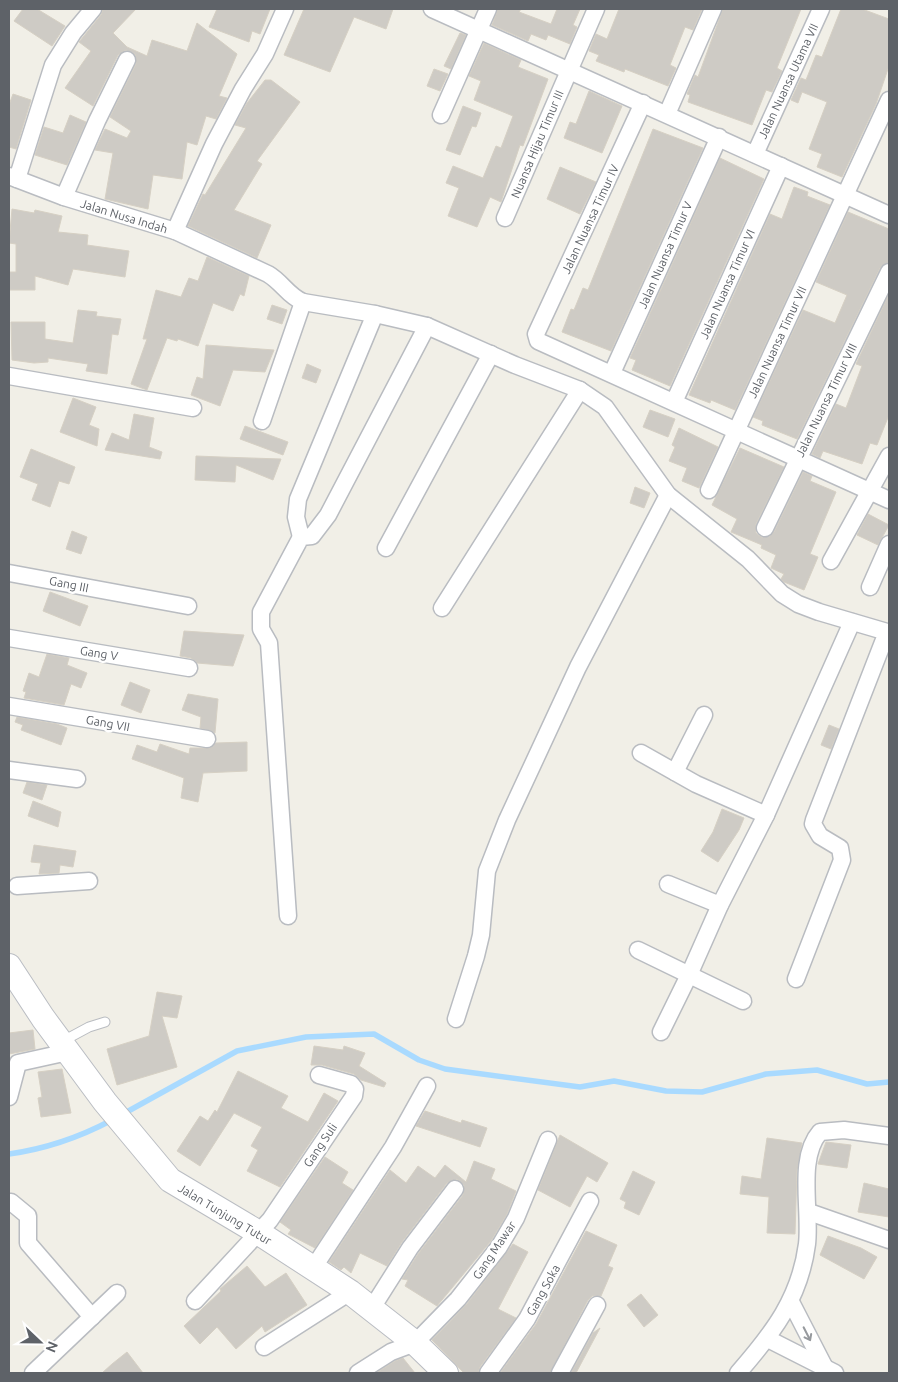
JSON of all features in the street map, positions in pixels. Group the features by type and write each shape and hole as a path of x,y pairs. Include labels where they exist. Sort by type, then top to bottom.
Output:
{"street":[{"path":"13,178 53,64 73,33 93,9"},
{"name":"Jalan Nusa Indah","path":"13,178 64,198 175,231 214,144 243,89 265,54 285,9"},
{"path":"432,9 889,215"},
{"path":"441,115 488,9"},
{"name":"Nuansa Hijau Timur III","path":"505,218 596,9"},
{"path":"668,114 713,9"},
{"name":"Jalan Nuansa Utama VII","path":"755,154 821,9"},
{"path":"64,198 97,121 127,60"},
{"name":"Jalan Nuansa Timur VII","path":"709,490 889,100"},
{"name":"Jalan Nuansa Timur IV","path":"612,373 543,344 538,341 536,334 643,103"},
{"name":"Jalan Nuansa Timur V","path":"612,373 719,137"},
{"name":"Jalan Nuansa Timur VI","path":"674,402 781,166"},
{"path":"175,231 268,274 277,279 288,294 303,302 376,314 427,326 580,390 605,407 668,495 748,559 792,601 819,612 888,632 814,820 813,824 820,836 840,848 842,860 796,979"},
{"name":"Jalan Nuansa Timur VIII","path":"765,528 889,272"},
{"path":"262,422 303,302"},
{"path":"288,916 269,643 261,629 261,612 301,537 296,517 298,499 376,314"},
{"path":"301,537 312,536 328,515 427,326"},
{"path":"386,548 491,354"},
{"path":"612,373 889,500"},
{"path":"9,376 193,408"},
{"path":"442,608 580,390"},
{"path":"832,561 889,456"},
{"path":"456,1019 476,956 487,871 507,820 578,667 668,495"},
{"path":"870,587 889,544"},
{"name":"Gang III","path":"9,572 188,606"},
{"path":"661,1032 720,905 766,815 852,622"},
{"name":"Gang V","path":"9,638 189,668"},
{"name":"Gang VII","path":"9,706 207,739"},
{"path":"675,772 704,714"},
{"path":"641,753 696,784 766,815"},
{"path":"9,770 77,779"},
{"path":"17,886 89,881"},
{"path":"668,884 720,905"},
{"path":"638,950 743,1000"},
{"name":"Jalan Tunjung Tutur","path":"9,966 105,1102 170,1180 259,1233 312,1270 350,1292 415,1343 446,1373"},
{"path":"9,1097 18,1063 65,1047"},
{"name":"Gang Suli","path":"259,1233 354,1096 355,1089 351,1084 319,1075"},
{"path":"312,1270 378,1171 427,1086"},
{"path":"738,1373 768,1339 791,1302 807,1244 809,1212 808,1155 814,1139 820,1132 844,1130 889,1136"},
{"name":"Gang Mawar","path":"415,1343 458,1299 499,1247 516,1218 548,1140"},
{"path":"372,1308 410,1248 455,1189"},
{"name":"Gang Soka","path":"488,1373 527,1319 590,1201"},
{"path":"11,1202 28,1216 28,1243 92,1317"},
{"path":"809,1212 889,1240"},
{"path":"195,1301 259,1233"},
{"path":"264,1347 305,1318 350,1292"},
{"path":"33,1373 117,1293"},
{"path":"791,1302 829,1370"},
{"path":"560,1373 597,1305"},
{"path":"768,1339 829,1370"},
{"path":"358,1373 391,1352 415,1343"}],"lane":[{"path":"65,1047 90,1027 106,1022"}],"building":[{"path":"23,9 37,9 65,26 52,46 14,21"},
{"path":"103,9 136,9 113,33 127,47 147,56 152,40 187,51 197,23 237,54 219,96 227,98 216,119 206,116 197,145 187,142 182,179 153,175 148,209 105,199 113,153 95,150 105,129 127,138 131,131 110,117 136,64 135,54 126,50 118,55 93,106 65,88 91,51 79,42 101,15"},
{"path":"217,9 270,9 260,34 252,31 249,42 209,27"},
{"path":"304,9 393,9 386,29 354,17 330,72 284,55"},
{"path":"498,9 521,9 519,12 551,24 557,9 580,9 573,25 577,27 570,44 548,35 546,40 531,34 528,41 492,25"},
{"path":"619,9 702,9 693,30 685,27 670,65 676,68 668,86 625,69 624,72 596,61 599,55 589,51 596,34 607,39"},
{"path":"723,9 801,9 777,68 782,71 772,92 766,90 752,125 688,102 690,95 687,94 695,75 698,77"},
{"path":"841,9 862,9 889,19 889,66 876,104 842,177 817,167 822,154 809,149 827,102 802,92 798,103 791,100 801,78 806,80 816,55 822,57"},
{"path":"460,33 466,35 451,69 444,66"},
{"path":"484,43 521,60 518,67 548,79 523,146 520,145 501,202 490,197 477,227 448,216 459,188 446,183 453,166 483,178 496,146 501,148 513,116 474,100 481,81 469,76"},
{"path":"434,69 448,74 440,91 427,86"},
{"path":"265,80 271,80 300,102 257,161 262,164 234,210 271,225 257,258 188,226 203,194 205,195 246,128 235,125 247,103"},
{"path":"589,91 622,106 602,153 564,138 570,122 576,124"},
{"path":"13,94 31,100 16,149 9,147 9,105"},
{"path":"463,106 481,113 476,127 472,126 460,155 446,150"},
{"path":"70,115 86,122 67,165 35,155 44,127 63,133"},
{"path":"653,129 703,148 611,351 562,332 571,309 574,310 583,288 588,290"},
{"path":"720,158 764,179 670,386 632,370 636,360 630,358"},
{"path":"560,167 596,182 580,214 547,199"},
{"path":"794,187 808,192 807,196 830,205 735,410 711,400 710,403 689,395 770,214 782,219"},
{"path":"12,209 34,213 35,210 62,216 58,232 88,235 87,245 129,251 125,277 73,269 68,285 35,276 35,290 9,290 9,272 16,272 16,244 9,243"},
{"path":"848,212 889,229 889,262 880,268 797,439 762,425 763,421 753,417 803,310 835,323 847,295 816,282"},
{"path":"207,257 249,276 244,296 240,294 233,311 213,303 198,346 178,339 177,341 167,338 147,390 131,384 147,339 143,339 156,290 181,297 189,278 198,281"},
{"path":"889,294 889,415 877,445 870,443 862,464 823,451 820,458 812,454 836,404 846,408 862,366 856,364"},
{"path":"272,305 287,310 282,324 267,319"},
{"path":"78,310 97,312 96,316 121,319 118,335 112,334 107,374 86,371 88,364 48,358 48,362 34,363 12,360 11,322 45,322 45,339 73,343"},
{"path":"206,345 274,350 265,372 233,370 220,406 191,395 197,377 203,379"},
{"path":"307,364 321,370 316,383 302,378"},
{"path":"73,398 96,407 89,425 99,429 97,446 60,432"},
{"path":"650,410 675,419 668,437 643,427"},
{"path":"134,414 154,418 149,447 162,452 160,459 105,450 112,433 129,440"},
{"path":"245,426 288,442 283,455 240,439"},
{"path":"679,428 718,447 699,488 682,481 687,468 669,461 675,447 672,445"},
{"path":"740,448 784,467 756,524 756,533 761,537 770,536 774,532 803,472 812,476 810,481 836,492 810,554 818,557 804,590 784,582 781,579 784,574 771,568 776,555 761,548 762,545 731,532 737,519 712,505"},
{"path":"31,449 75,467 69,484 59,481 50,507 32,500 38,484 20,477"},
{"path":"196,456 281,459 273,480 236,465 235,482 195,480"},
{"path":"635,487 650,493 644,508 630,503"},
{"path":"868,514 889,525 878,545 857,535"},
{"path":"72,531 87,537 81,554 66,549"},
{"path":"50,592 88,606 80,626 43,611"},
{"path":"184,631 244,635 233,666 197,663 191,658 180,656"},
{"path":"47,654 69,658 67,665 87,673 81,688 71,684 64,705 24,698 26,692 23,691 29,673 39,677"},
{"path":"130,682 150,690 141,713 121,705"},
{"path":"188,694 218,699 215,733 200,728 201,717 182,710"},
{"path":"17,717 57,724 67,728 61,745 21,730 23,725 15,722"},
{"path":"829,725 839,729 831,749 821,745"},
{"path":"247,742 247,771 203,773 198,802 181,798 184,778 132,759 137,745 157,752 160,744 189,754 190,748 210,748 216,743"},
{"path":"27,782 47,785 42,800 23,793"},
{"path":"33,801 61,812 58,827 28,816"},
{"path":"722,809 744,818 739,830 718,862 701,851 713,832"},
{"path":"34,845 76,851 73,867 60,865 59,873 39,874 41,863 31,862"},
{"path":"157,992 182,996 177,1018 162,1016 177,1067 117,1085 107,1049 149,1036"},
{"path":"33,1030 35,1049 9,1054 9,1033"},
{"path":"314,1046 343,1050 344,1046 365,1053 359,1066 386,1083 384,1087 361,1080 354,1074 322,1065 311,1065"},
{"path":"62,1069 71,1113 41,1117 38,1098 42,1097 38,1072"},
{"path":"238,1071 288,1096 281,1108 308,1122 324,1093 338,1101 280,1187 247,1171 258,1150 251,1146 262,1127 234,1113 200,1166 177,1151 200,1116 208,1121 215,1110 217,1112"},
{"path":"425,1111 461,1123 462,1120 487,1128 480,1147 416,1126"},
{"path":"560,1135 608,1163 597,1182 587,1176 570,1207 538,1190"},
{"path":"767,1138 802,1143 797,1170 795,1234 767,1233 769,1197 740,1194 742,1176 761,1179"},
{"path":"826,1142 851,1145 847,1168 818,1164"},
{"path":"325,1157 348,1172 342,1183 353,1190 315,1248 288,1234 291,1230 280,1222"},
{"path":"474,1161 495,1169 491,1179 516,1191 507,1214 491,1241 437,1306 405,1286 408,1280 402,1279 418,1254 463,1195 464,1185 457,1179 447,1183 402,1242 387,1266 360,1253 351,1273 344,1267 341,1270 329,1262 390,1170 406,1183 418,1166 435,1178 445,1165 466,1182"},
{"path":"633,1171 655,1182 639,1215 624,1208 626,1202 620,1199"},
{"path":"864,1183 889,1189 889,1217 858,1212"},
{"path":"586,1231 617,1245 608,1266 613,1268 601,1296 592,1296 588,1300 550,1373 500,1373 536,1324"},
{"path":"828,1236 861,1248 877,1257 864,1279 820,1255"},
{"path":"513,1244 528,1252 498,1309 516,1318 480,1367 478,1373 464,1373 432,1340 466,1305"},
{"path":"247,1266 265,1287 286,1273 307,1305 265,1332 262,1326 236,1349 217,1327 200,1344 184,1326 221,1291 220,1289"},
{"path":"641,1294 658,1315 644,1327 627,1305"},
{"path":"600,1328 576,1373 571,1373 593,1333"},
{"path":"127,1352 143,1373 102,1373 112,1364"},
{"path":"403,1358 415,1373 376,1373 395,1361"}],"waterway":[{"path":"123,1114 237,1051 306,1037 374,1034 419,1060 445,1069 580,1087 614,1081 666,1091 702,1092 766,1074 817,1070 867,1084 889,1082"},
{"path":"9,1154 62,1142 112,1120"}]}
